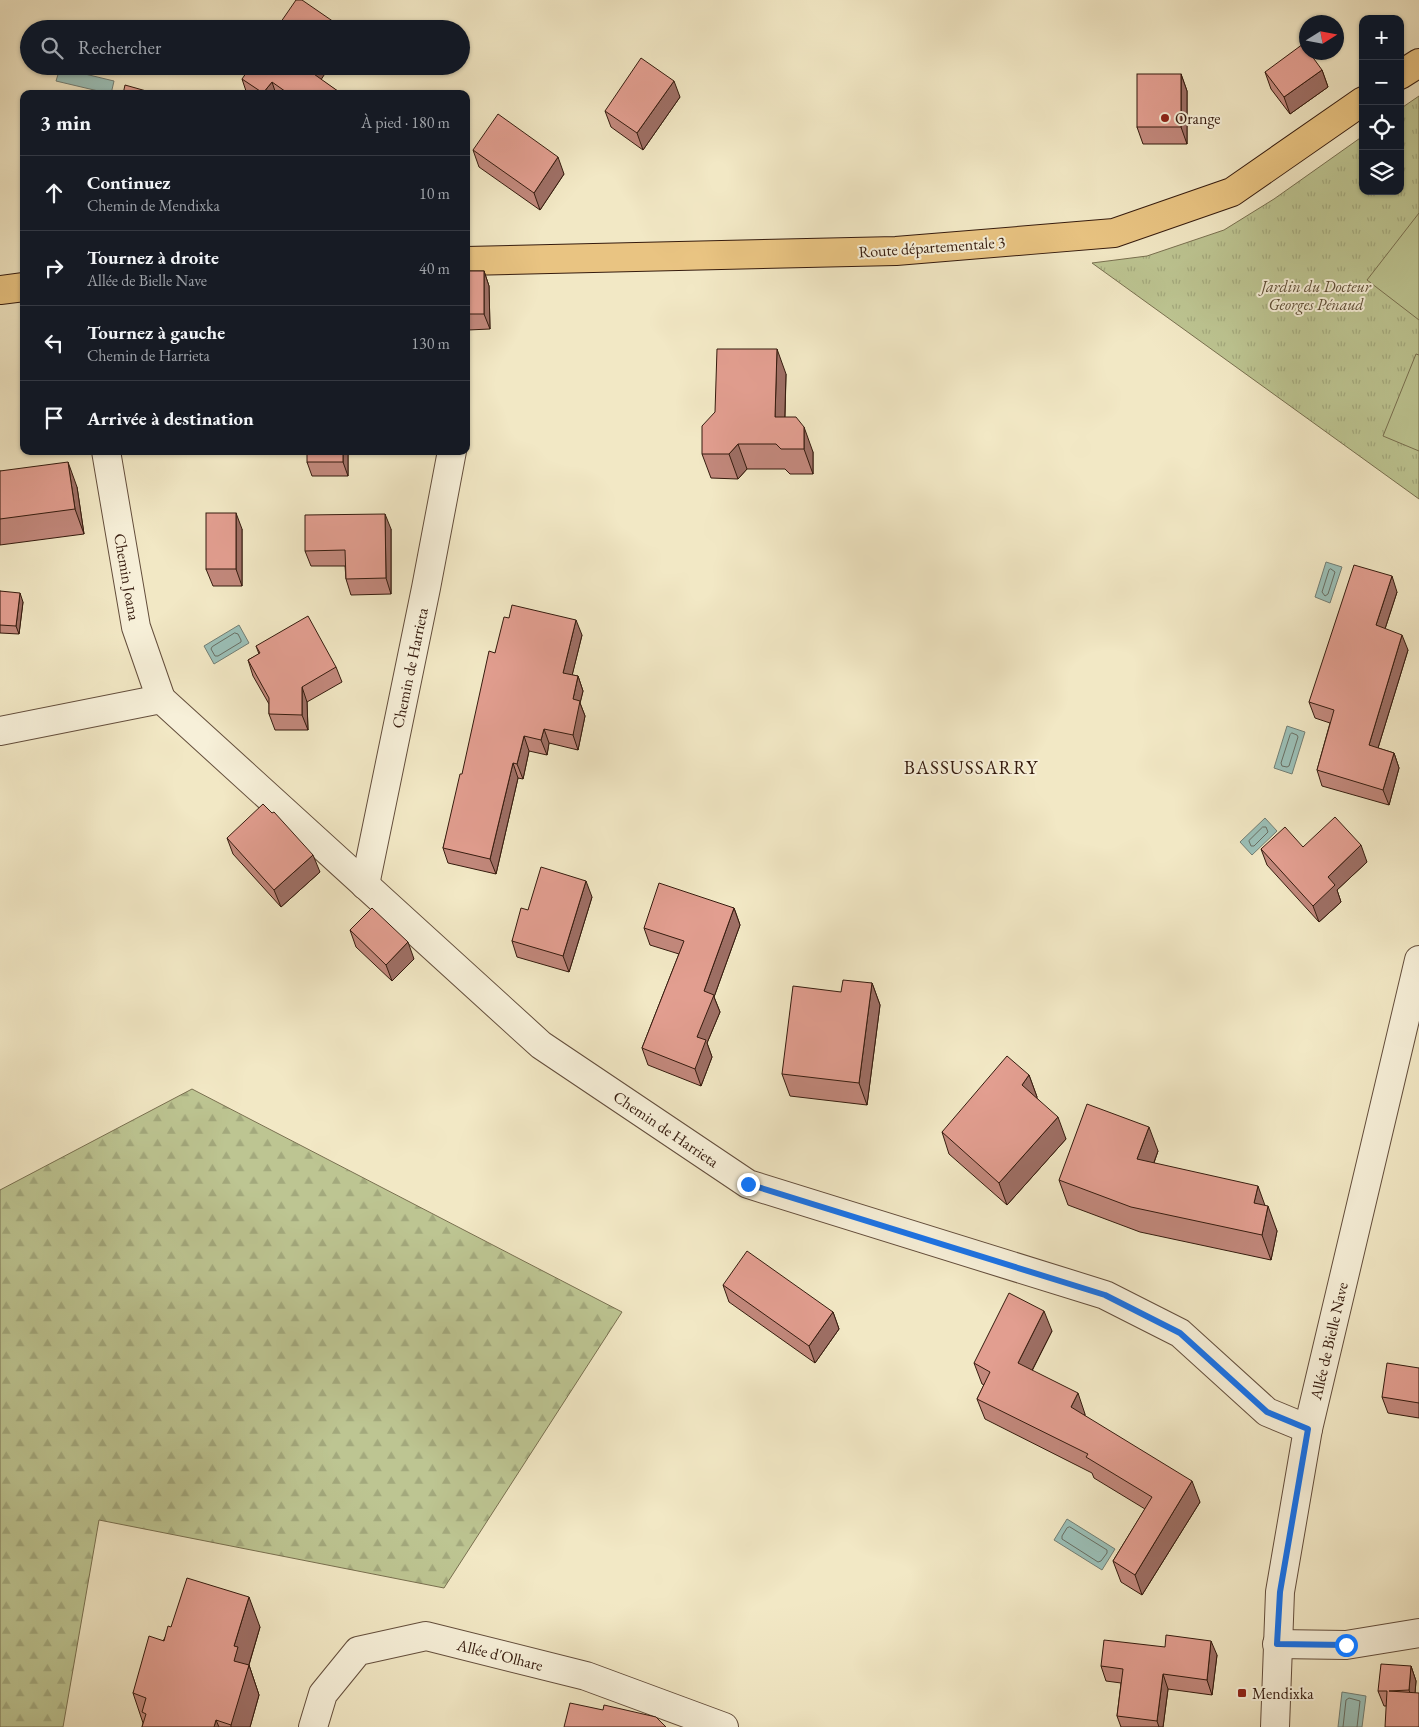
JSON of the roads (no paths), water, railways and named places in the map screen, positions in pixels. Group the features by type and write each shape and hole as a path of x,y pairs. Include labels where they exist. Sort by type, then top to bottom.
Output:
{"main road":[{"path":"1404,73 1419,62"},
{"name":"Route départementale 3","path":"470,261 896,251 1114,233 1232,192 1359,104"},
{"path":"0,290 20,288"}],"street":[{"name":"Chemin Joana","path":"107,455 136,627 161,699"},
{"name":"Chemin de Harrieta","path":"365,885 451,455"},
{"path":"0,730 161,699"},
{"name":"Chemin de Harrieta","path":"161,699 541,1045 748,1184 1105,1295 1180,1333 1267,1412 1308,1429"},
{"name":"Allée de Bielle Nave","path":"1275,1727 1280,1592 1308,1429 1419,960"},
{"path":"1277,1644 1346,1645 1419,1633"},
{"name":"Allée d'Olhare","path":"313,1727 323,1694 358,1652 426,1636 586,1676 724,1727"}],"water":[{"path":"58,75 89,75 114,81 112,90 94,90 56,81"},
{"path":"1326,562 1342,567 1330,603 1315,597"},
{"path":"239,625 249,643 214,664 204,646"},
{"path":"1287,726 1305,732 1292,774 1274,768"},
{"path":"1265,818 1277,831 1252,855 1240,842"},
{"path":"1067,1519 1115,1549 1102,1570 1054,1540"},
{"path":"1342,1692 1366,1696 1362,1727 1338,1727"}],"place":[{"name":"Orange","path":"1165,118"},
{"name":"Mendixka","path":"1242,1693"}],"district":[{"name":"BASSUSSARRY","path":"971,767"}],"park label":[{"name":"Jardin du Docteur Georges Pénaud","path":"1316,295"}]}
